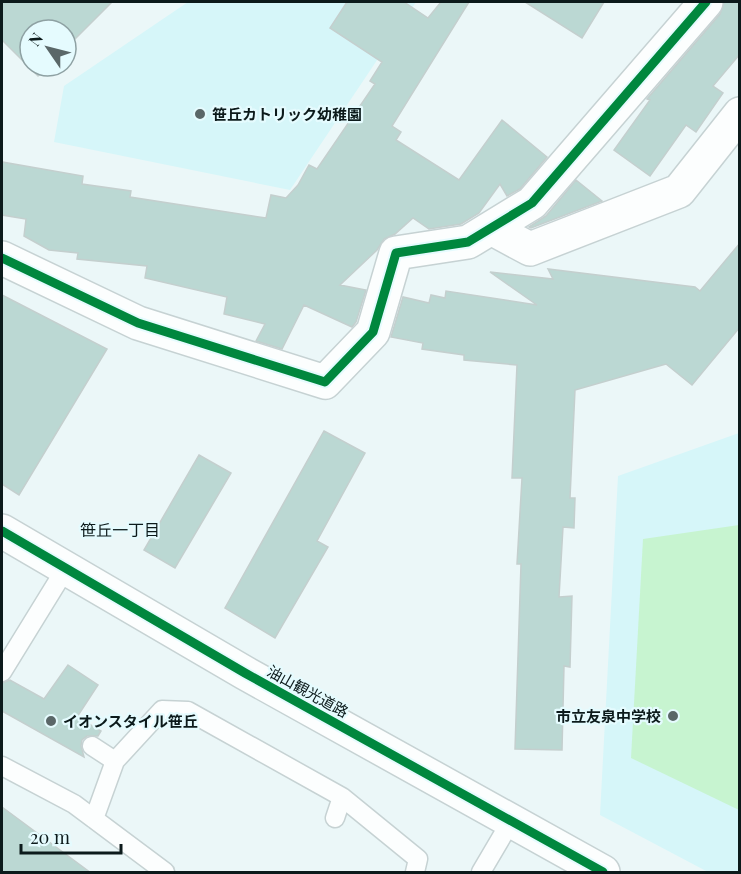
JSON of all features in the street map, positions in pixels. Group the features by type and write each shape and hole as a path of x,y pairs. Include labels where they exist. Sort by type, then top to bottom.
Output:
{"street":[{"path":"2,258 138,323 326,382 373,332 396,253 468,242 532,203 706,2"},
{"path":"491,228 530,249 679,191 740,114"},
{"name":"油山観光道路","path":"2,531 245,673 603,873"}],"lane":[{"path":"2,672 66,568"},
{"path":"94,819 115,761 162,710 188,711 342,797 418,859 415,873"},
{"path":"92,746 115,761"},
{"path":"2,766 74,804 165,873"},
{"path":"335,818 342,797"},
{"path":"481,873 511,821"}],"shaded area":[{"name":"笹丘カトリック幼稚園","path":"188,2 416,2 290,190 54,142 64,86"},
{"name":"市立友泉中学校","path":"739,433 739,872 708,872 600,815 618,476"}],"green space":[{"path":"740,525 739,810 631,758 643,539"}],"building":[{"path":"2,2 112,2 78,36 78,18 18,18 18,56 2,40"},
{"path":"347,2 404,2 428,18 441,2 469,2 392,126 401,132 396,140 459,180 502,120 547,157 520,189 507,196 500,184 479,213 461,224 429,229 413,218 395,234 384,239 377,250 340,285 366,290 356,322 352,327 304,305 282,349 256,341 265,324 224,314 227,297 145,278 147,266 77,259 78,253 49,250 24,236 26,219 2,215 2,162 83,176 82,184 131,191 130,197 266,218 271,195 286,198 298,185 309,165 317,169 375,84 370,81 382,62 330,28"},
{"path":"525,2 604,2 582,38"},
{"path":"724,2 740,2 740,54 713,86 723,93 696,132 686,125 650,176 614,150 650,100 647,99 720,14"},
{"path":"576,180 602,201 529,227 546,216"},
{"path":"740,243 740,327 692,385 666,364 575,390 570,498 575,498 574,528 563,527 559,597 572,596 570,667 564,666 562,750 515,749 521,564 517,564 522,478 512,478 517,365 464,360 464,355 422,349 423,343 391,337 403,297 429,303 431,295 445,298 446,291 537,305 490,272 553,279 548,269 695,287 700,291"},
{"path":"2,295 107,349 19,495 2,484"},
{"path":"324,431 365,453 317,541 328,547 275,638 225,608"},
{"path":"199,455 231,473 175,568 144,550"},
{"name":"イオンスタイル笹丘","path":"68,665 98,685 77,717 101,731 98,736 87,736 82,740 84,757 2,711 2,683 10,680 44,699"},
{"path":"2,807 91,873 2,873"}],"cycle path":[{"path":"2,258 138,323 325,382 373,332 396,253 468,242 532,203 706,2"},
{"path":"2,531 245,673 603,872"}],"place":[{"name":"笹丘カトリック幼稚園","path":"200,114"},
{"name":"市立友泉中学校","path":"673,716"},
{"name":"イオンスタイル笹丘","path":"51,721"}],"district":[{"name":"笹丘一丁目","path":"120,529"}]}
